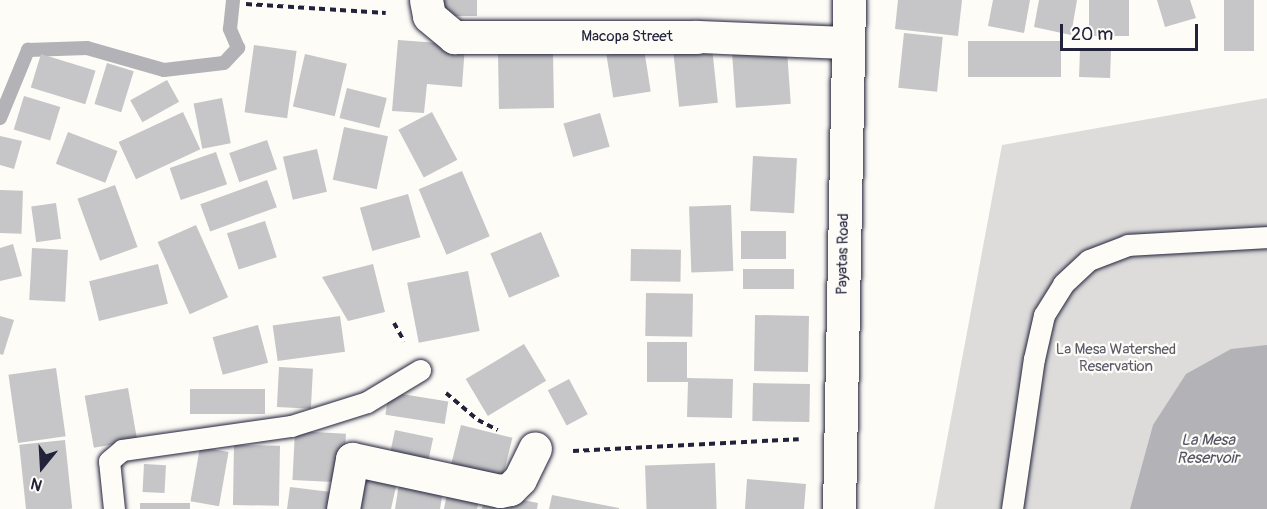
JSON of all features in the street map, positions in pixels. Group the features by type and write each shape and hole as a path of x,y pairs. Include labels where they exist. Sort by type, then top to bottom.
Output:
{"street":[{"name":"Payatas Road","path":"839,509 849,0"},
{"name":"Macopa Street","path":"427,8 454,37 697,37 848,43"},
{"path":"343,509 352,459 500,491 510,489 520,479 535,448"}],"lane":[{"path":"1012,509 1034,358 1044,315 1064,284 1089,260 1128,245 1267,237"},
{"path":"114,509 109,461 122,450 291,426 367,402 420,370"}],"path":[{"path":"246,4 427,8"},
{"path":"394,323 420,370 478,420 535,448 585,452 840,437"}],"green space":[{"name":"La Mesa Watershed Reservation","path":"1267,98 1267,509 934,509 1002,145"}],"water":[{"name":"La Mesa Reservoir","path":"1267,345 1267,509 1130,509 1153,425 1186,374 1231,349"}],"building":[{"path":"430,0 477,0 477,16 430,16"},
{"path":"898,0 962,0 958,36 895,29"},
{"path":"993,0 1030,0 1024,33 988,26"},
{"path":"1039,0 1077,0 1071,35 1034,27"},
{"path":"1089,0 1129,0 1129,36 1089,36"},
{"path":"1157,0 1190,0 1196,18 1165,27"},
{"path":"1224,0 1254,0 1254,51 1224,51"},
{"path":"904,33 943,37 937,92 898,88"},
{"path":"398,40 465,45 462,87 427,84 424,113 392,111"},
{"path":"968,41 1061,41 1061,77 968,77"},
{"path":"254,45 297,51 287,118 245,112"},
{"path":"712,47 718,103 679,107 673,51"},
{"path":"644,49 651,91 613,97 606,55"},
{"path":"787,50 791,104 736,108 732,54"},
{"path":"1080,50 1111,51 1110,78 1079,77"},
{"path":"553,53 554,108 499,109 498,54"},
{"path":"41,54 96,71 85,104 31,87"},
{"path":"305,54 347,64 335,116 293,107"},
{"path":"107,63 134,71 121,112 94,104"},
{"path":"167,80 179,102 142,122 130,100"},
{"path":"347,88 387,98 379,128 340,118"},
{"path":"24,96 60,107 50,141 14,129"},
{"path":"222,98 231,143 202,149 194,104"},
{"path":"183,112 200,149 136,179 119,142"},
{"path":"432,112 457,160 424,178 398,130"},
{"path":"600,113 610,147 573,157 563,123"},
{"path":"344,127 388,136 377,189 333,180"},
{"path":"68,132 117,151 105,183 56,164"},
{"path":"0,136 22,141 14,169 0,165"},
{"path":"267,140 277,169 239,182 229,153"},
{"path":"317,149 327,192 293,200 283,157"},
{"path":"216,152 227,184 181,200 170,168"},
{"path":"753,156 797,158 794,213 750,211"},
{"path":"462,171 490,236 446,255 419,189"},
{"path":"267,180 277,207 210,232 200,204"},
{"path":"115,185 138,247 100,261 77,199"},
{"path":"0,190 23,191 21,234 0,233"},
{"path":"408,194 420,237 372,251 360,208"},
{"path":"56,203 61,239 36,242 31,206"},
{"path":"731,205 733,271 691,272 689,206"},
{"path":"265,221 277,257 239,270 227,233"},
{"path":"196,225 228,297 190,314 158,242"},
{"path":"741,231 786,231 786,259 741,259"},
{"path":"541,232 560,276 509,298 490,253"},
{"path":"13,244 22,276 0,281 0,248"},
{"path":"32,248 68,250 65,302 29,300"},
{"path":"631,249 681,250 680,282 630,281"},
{"path":"158,264 168,304 99,321 89,281"},
{"path":"373,264 385,312 348,321 322,277"},
{"path":"743,269 794,269 794,289 743,289"},
{"path":"468,271 480,331 419,343 407,283"},
{"path":"646,293 693,294 692,337 645,336"},
{"path":"755,315 809,316 808,372 754,371"},
{"path":"0,316 14,320 3,355 0,354"},
{"path":"340,316 345,352 278,361 273,325"},
{"path":"258,325 268,363 223,375 213,337"},
{"path":"647,342 687,342 687,378 733,379 732,418 687,417 688,382 647,382"},
{"path":"524,344 546,381 488,416 466,379"},
{"path":"279,367 313,369 311,409 277,407"},
{"path":"56,368 66,436 18,443 8,375"},
{"path":"569,379 588,414 567,426 548,390"},
{"path":"753,383 810,384 809,422 752,421"},
{"path":"128,388 137,440 94,448 85,396"},
{"path":"190,389 265,389 265,414 190,414"},
{"path":"389,392 448,401 445,424 385,415"},
{"path":"461,425 512,438 502,481 450,468"},
{"path":"395,430 433,438 429,460 390,452"},
{"path":"295,431 346,434 343,483 292,480"},
{"path":"65,440 72,509 26,509 19,445"},
{"path":"234,445 280,446 279,506 233,505"},
{"path":"200,447 229,452 219,506 190,501"},
{"path":"715,463 717,509 647,509 645,465"},
{"path":"144,464 166,465 165,493 143,492"},
{"path":"358,464 399,473 391,509 348,509"},
{"path":"400,477 444,485 440,509 395,509"},
{"path":"747,479 806,484 804,509 745,509"},
{"path":"449,483 481,490 477,509 444,509"},
{"path":"290,487 339,493 337,509 287,509"},
{"path":"485,493 538,503 537,509 482,509"},
{"path":"552,495 619,508 619,509 549,509"},
{"path":"140,503 190,503 190,509 140,509"}],"waterway":[{"path":"0,118 28,50 87,48 164,70 224,63 238,48 230,29 233,0"}]}
